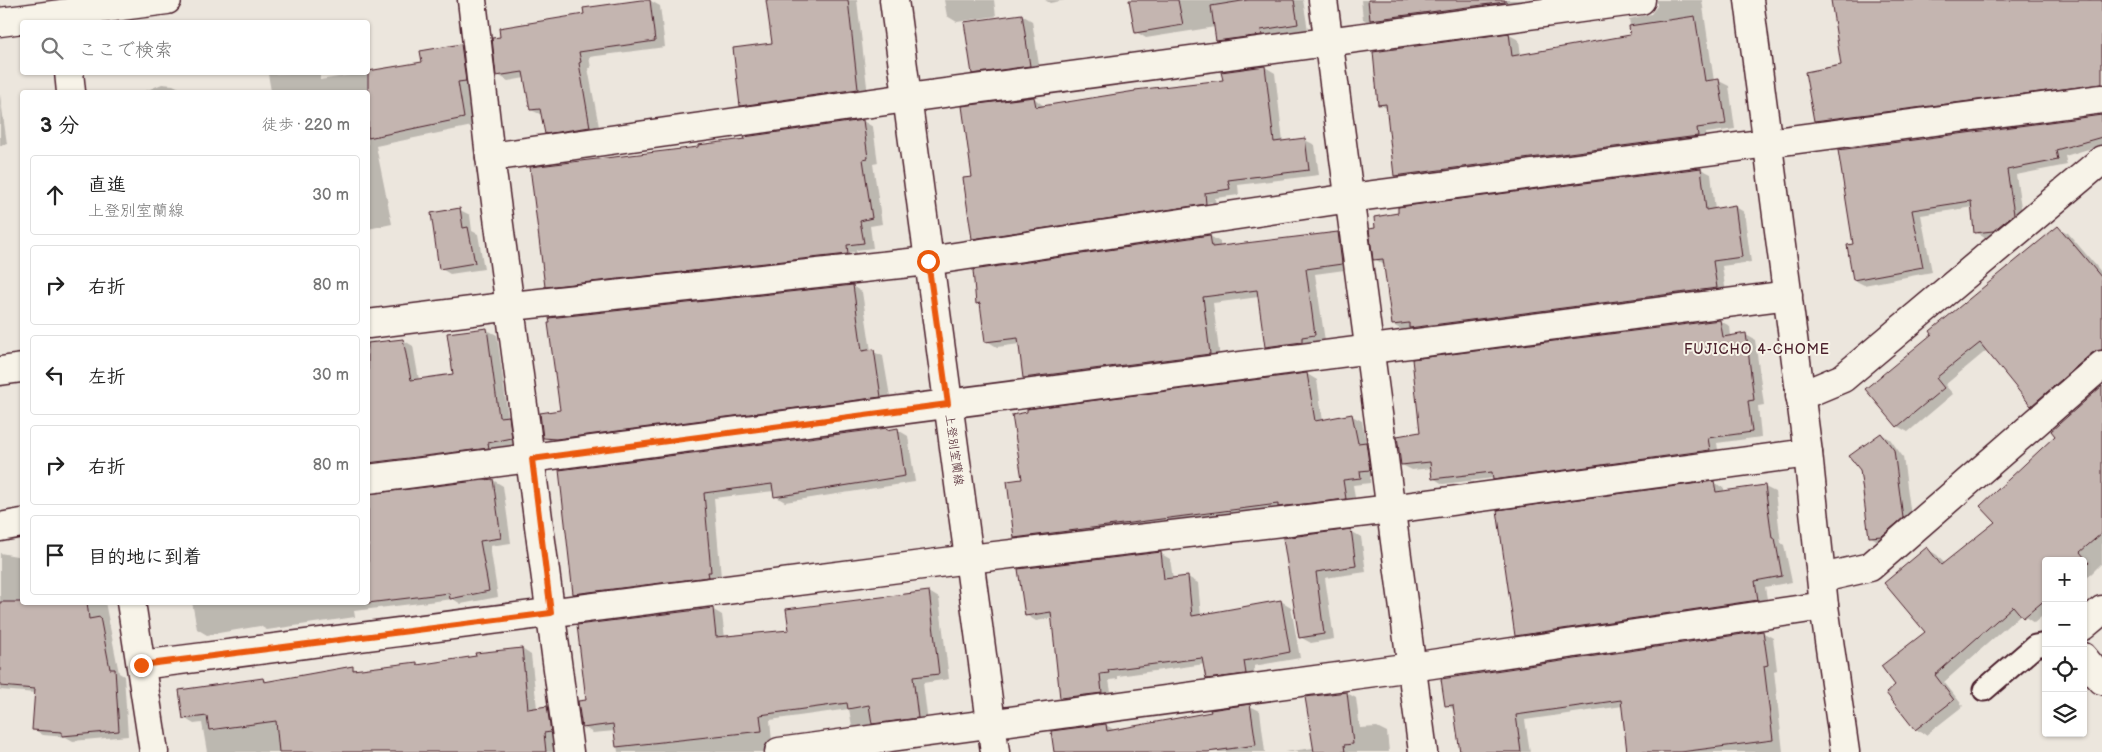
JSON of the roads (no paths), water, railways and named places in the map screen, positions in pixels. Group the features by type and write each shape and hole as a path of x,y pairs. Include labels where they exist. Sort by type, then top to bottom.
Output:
{"street":[{"path":"0,22 167,0"},
{"path":"472,0 490,157 512,306 569,752"},
{"name":"上登別室蘭線","path":"894,0 995,752"},
{"path":"1323,0 1423,752"},
{"path":"490,157 907,98 1641,0"},
{"path":"1749,0 1808,454 1824,606 1845,752"},
{"path":"69,75 71,90"},
{"path":"370,324 512,306 928,261 1350,198 1768,145 2102,99"},
{"path":"1800,396 1843,378 2102,160"},
{"path":"370,479 1788,295"},
{"path":"1822,578 1870,567 2102,365"},
{"path":"0,370 20,368"},
{"path":"141,665 969,559 1391,509 1808,454"},
{"path":"0,527 20,523"},
{"path":"131,605 154,752"},
{"path":"780,752 1412,668 1824,606"},
{"path":"2087,623 2102,610"},
{"path":"2087,662 2102,680"}],"lane":[{"path":"1984,690 2035,646 2042,645"}],"district":[{"name":"FUJICHO 4-CHOME","path":"1757,349"}]}
